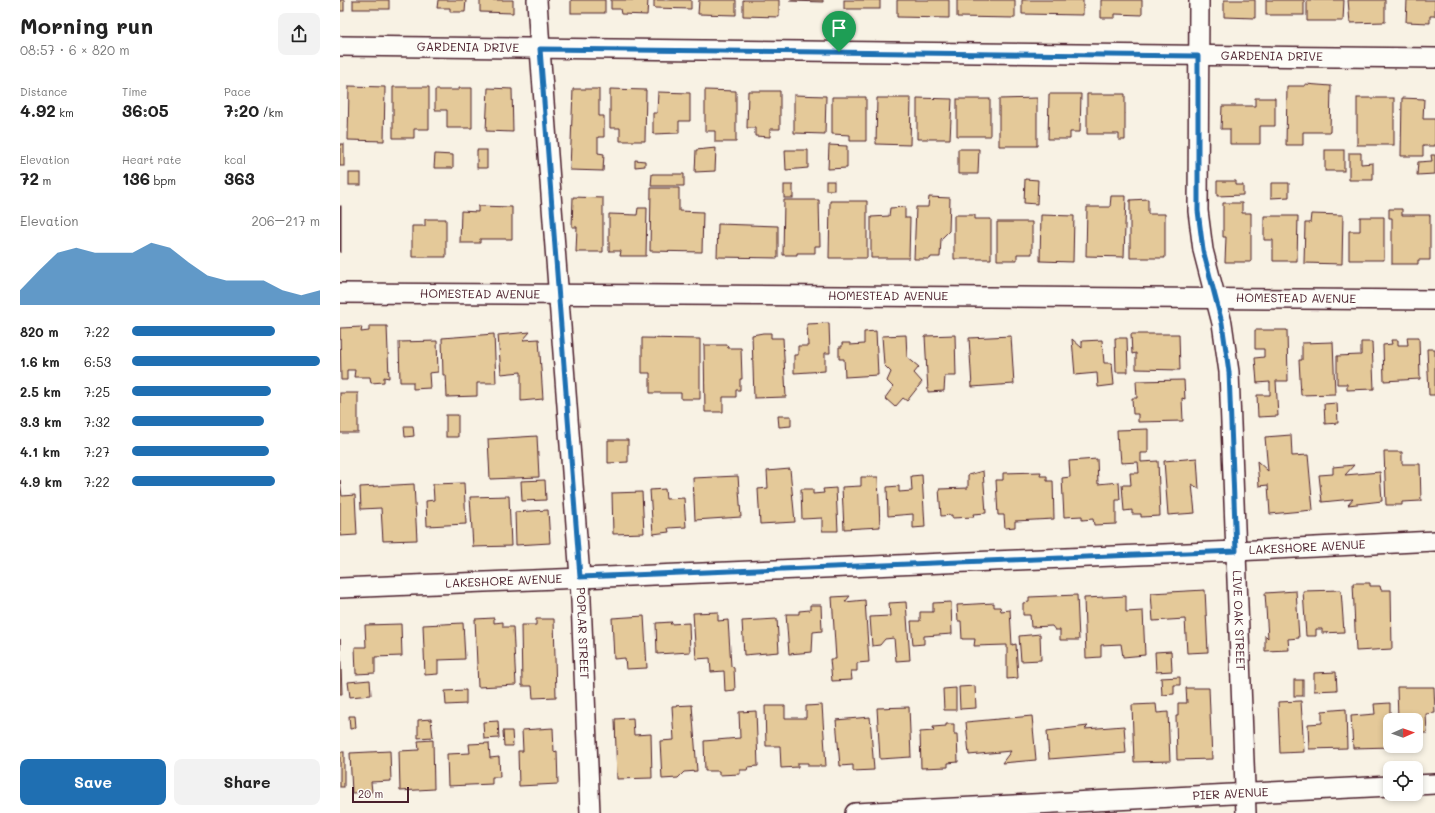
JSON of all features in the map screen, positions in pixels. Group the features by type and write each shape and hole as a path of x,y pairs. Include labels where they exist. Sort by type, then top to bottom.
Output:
{"street":[{"name":"POPLAR STREET","path":"537,0 580,577 590,813"},
{"name":"LIVE OAK STREET","path":"1199,0 1198,211 1203,250 1222,323 1229,372 1246,813"},
{"name":"GARDENIA DRIVE","path":"340,46 1435,58"},
{"name":"HOMESTEAD AVENUE","path":"340,293 1215,297 1435,300"},
{"name":"LAKESHORE AVENUE","path":"340,588 1236,551 1435,541"},
{"path":"1423,785 1435,784"},
{"name":"PIER AVENUE","path":"855,813 1383,786"}],"building":[{"path":"340,0 344,0 344,11 340,11"},
{"path":"353,0 389,0 389,9 353,9"},
{"path":"438,0 466,0 465,12 450,12 450,8 437,8"},
{"path":"480,0 513,0 513,13 480,12"},
{"path":"571,0 605,0 605,13 571,13"},
{"path":"611,0 648,0 647,15 621,14 620,9 611,9"},
{"path":"654,0 691,0 691,9 654,8"},
{"path":"699,0 736,0 736,15 698,14"},
{"path":"743,0 779,0 779,17 743,16"},
{"path":"823,0 823,2 790,1"},
{"path":"844,0 880,0 880,9 844,9"},
{"path":"897,0 949,0 949,18 897,17"},
{"path":"957,0 1015,0 1015,18 957,17"},
{"path":"1022,0 1083,0 1083,15 1022,14"},
{"path":"1101,0 1142,0 1142,15 1115,14 1115,18 1101,18"},
{"path":"1224,0 1255,0 1255,18 1224,17"},
{"path":"1266,0 1304,0 1304,15 1266,15"},
{"path":"1307,0 1344,0 1343,21 1307,21"},
{"path":"1348,0 1385,0 1385,22 1350,23"},
{"path":"1407,0 1435,0 1435,16 1430,16 1430,23 1406,22"},
{"path":"1305,84 1331,86 1330,132 1303,132 1303,145 1286,145 1287,86 1305,86"},
{"path":"349,86 385,87 384,141 348,140"},
{"path":"393,87 429,87 429,129 414,129 414,138 393,138"},
{"path":"459,88 472,88 472,128 447,128 447,110 435,110 435,90 459,90"},
{"path":"488,88 512,89 513,132 486,131"},
{"path":"573,89 599,89 599,116 604,116 604,137 598,137 598,153 604,154 603,171 570,170"},
{"path":"610,89 646,90 645,141 620,141 620,128 610,128"},
{"path":"705,90 736,91 736,142 715,142 715,131 705,131"},
{"path":"748,91 780,91 780,129 770,129 770,137 755,136 755,128 747,128"},
{"path":"658,92 690,93 690,121 679,121 679,133 653,134 653,113 657,113"},
{"path":"1049,94 1081,94 1080,132 1070,132 1070,139 1048,139"},
{"path":"1087,94 1125,94 1125,140 1119,140 1119,134 1087,134"},
{"path":"794,95 826,96 825,134 794,133"},
{"path":"832,97 866,97 866,141 850,141 850,135 832,134"},
{"path":"877,98 911,98 910,145 876,144"},
{"path":"917,98 952,99 950,139 917,139"},
{"path":"1037,98 1037,146 999,146 999,99"},
{"path":"1255,98 1275,98 1275,126 1260,126 1260,144 1230,144 1230,129 1221,129 1222,106 1255,106"},
{"path":"1357,98 1394,98 1394,145 1357,145"},
{"path":"1402,98 1424,99 1423,119 1435,119 1435,146 1423,146 1423,156 1401,156"},
{"path":"957,99 990,99 990,136 957,136"},
{"path":"340,144 344,144 344,166 340,166"},
{"path":"829,145 847,146 847,168 828,169"},
{"path":"716,148 715,171 695,172 696,150"},
{"path":"958,149 979,149 978,174 958,174"},
{"path":"477,150 487,150 487,168 477,168"},
{"path":"785,150 808,150 808,168 786,170"},
{"path":"1325,150 1344,150 1344,171 1325,171"},
{"path":"1349,153 1361,153 1361,164 1373,163 1373,180 1349,180"},
{"path":"435,154 453,155 453,168 434,168"},
{"path":"1431,155 1435,155 1435,174 1417,175 1418,162 1432,161"},
{"path":"635,160 645,161 645,166 635,167"},
{"path":"349,173 361,173 361,185 349,185"},
{"path":"652,174 684,174 684,186 651,186"},
{"path":"1025,179 1038,180 1037,204 1024,203"},
{"path":"826,181 834,181 834,190 826,190"},
{"path":"1217,181 1236,181 1236,185 1243,185 1243,195 1217,196"},
{"path":"1271,183 1289,183 1289,197 1271,198"},
{"path":"784,185 793,185 793,198 784,198"},
{"path":"651,188 679,188 679,211 703,212 702,252 650,251"},
{"path":"1111,196 1126,196 1124,257 1086,256 1087,207 1110,207"},
{"path":"573,197 603,198 603,252 576,252 577,227 572,227"},
{"path":"929,197 950,198 949,231 941,239 940,257 931,257 930,259 914,259 916,207 928,207"},
{"path":"1148,199 1148,214 1165,214 1165,258 1130,258 1130,200"},
{"path":"784,200 819,200 820,246 815,246 815,253 783,255"},
{"path":"830,201 867,201 867,258 829,258"},
{"path":"1223,203 1242,203 1242,213 1251,213 1251,262 1225,262 1226,237 1223,237"},
{"path":"341,206 341,252 340,252"},
{"path":"478,206 512,207 512,239 480,239 480,243 460,243 461,211 478,212"},
{"path":"905,207 905,218 910,218 909,258 871,258 871,217 889,216 890,208"},
{"path":"638,208 647,208 646,256 620,256 621,251 609,251 609,214 637,215"},
{"path":"1389,209 1402,209 1402,215 1430,215 1430,260 1418,260 1418,264 1392,264 1392,218 1389,218"},
{"path":"1311,214 1343,215 1342,264 1304,263 1305,223 1310,223"},
{"path":"954,215 975,215 975,219 991,219 991,259 954,259"},
{"path":"1041,215 1074,216 1073,262 1040,261"},
{"path":"1264,216 1298,216 1297,261 1273,261 1273,240 1264,240"},
{"path":"1360,217 1384,217 1384,260 1349,260 1349,231 1360,231"},
{"path":"425,219 446,219 446,257 412,257 412,226 425,226"},
{"path":"997,222 1032,222 1032,254 1017,254 1017,260 997,260"},
{"path":"718,224 778,226 778,258 717,257"},
{"path":"829,323 830,353 825,353 825,371 794,373 794,355 798,355 798,346 808,346 807,324"},
{"path":"369,326 387,326 389,378 384,377 384,382 371,383 370,377 354,377 355,370 347,370 347,380 341,380 340,328 362,327 361,332 369,331"},
{"path":"1255,330 1287,330 1288,381 1276,381 1278,416 1258,417 1257,395 1270,395 1270,382 1257,383 1255,358 1264,357 1264,349 1255,349"},
{"path":"876,331 878,375 845,377 844,359 839,359 839,347 842,347 842,343 850,343 850,345 864,344 864,332"},
{"path":"530,332 523,340 539,339 543,399 521,401 521,372 501,374 498,335"},
{"path":"771,333 771,338 783,338 786,397 754,398 752,335"},
{"path":"494,334 496,383 477,383 477,396 447,397 446,375 443,375 442,338"},
{"path":"1131,334 1179,334 1180,370 1136,369 1136,353 1132,354"},
{"path":"906,335 907,357 919,367 914,373 922,382 907,401 903,398 895,407 885,398 893,387 887,381 891,372 884,365 882,336"},
{"path":"955,335 956,376 945,376 944,391 928,392 925,336"},
{"path":"1011,336 1014,384 972,387 969,338"},
{"path":"1407,337 1419,337 1420,379 1384,381 1383,345 1392,344 1391,340 1398,340 1398,345 1408,345"},
{"path":"642,338 700,339 700,399 681,399 681,393 650,393 650,373 642,373"},
{"path":"1115,338 1127,338 1128,372 1116,372"},
{"path":"1072,339 1082,348 1082,341 1102,340 1104,363 1112,363 1114,385 1098,387 1097,373 1075,375"},
{"path":"437,341 438,372 429,373 430,388 413,389 413,382 400,382 399,342"},
{"path":"1333,342 1335,394 1301,395 1299,360 1302,360 1302,343"},
{"path":"1361,342 1372,342 1374,389 1347,390 1347,384 1337,384 1337,356 1361,355"},
{"path":"704,345 727,345 728,348 741,348 742,379 740,379 740,390 736,390 736,397 723,397 723,412 705,412"},
{"path":"1427,349 1435,349 1435,395 1429,395"},
{"path":"1184,380 1185,399 1182,398 1183,421 1138,422 1138,414 1133,414 1132,398 1137,398 1136,381"},
{"path":"340,393 358,393 358,433 340,433"},
{"path":"1337,403 1338,423 1325,424 1324,404"},
{"path":"446,415 458,415 458,437 446,437"},
{"path":"778,416 791,416 791,426 779,427"},
{"path":"404,426 413,426 414,436 405,437"},
{"path":"1148,429 1148,453 1141,453 1141,462 1158,461 1160,516 1141,517 1141,514 1132,514 1132,510 1124,511 1122,485 1131,485 1130,473 1139,473 1138,462 1121,463 1120,450 1118,450 1117,430"},
{"path":"1291,435 1292,456 1308,455 1313,510 1270,514 1268,485 1259,486 1257,461 1268,471 1265,437"},
{"path":"537,436 539,477 490,479 488,439"},
{"path":"608,440 628,440 628,462 608,463"},
{"path":"1384,452 1402,452 1402,464 1420,464 1421,501 1402,502 1402,505 1386,505"},
{"path":"1197,458 1199,489 1192,484 1195,513 1168,515 1164,461"},
{"path":"1097,459 1098,484 1119,482 1120,500 1116,500 1116,524 1094,525 1093,519 1082,520 1082,516 1064,517 1062,478 1070,477 1069,461"},
{"path":"1354,465 1345,475 1380,472 1382,501 1348,505 1353,499 1322,502 1319,475 1333,474 1333,467"},
{"path":"790,469 795,522 760,524 758,489 768,488 767,471"},
{"path":"983,471 986,513 973,514 974,517 952,518 952,515 941,516 939,489 968,488 968,475"},
{"path":"1041,472 1040,476 1047,476 1047,481 1053,481 1054,519 1015,521 1015,527 1005,528 1004,515 998,515 996,480 1003,480 1003,473"},
{"path":"922,475 925,527 913,528 913,514 888,516 887,487 899,486 899,492 912,491 911,476"},
{"path":"738,476 741,517 695,520 693,478"},
{"path":"861,477 878,477 880,527 844,529 842,487 861,486"},
{"path":"340,480 342,496 355,495 357,535 340,536"},
{"path":"545,480 546,500 522,501 521,481"},
{"path":"464,483 466,524 427,526 426,501 434,500 433,484"},
{"path":"414,484 417,540 383,541 381,508 361,509 360,487"},
{"path":"836,488 838,531 822,531 822,518 802,519 801,489 813,489 813,494 824,493 823,489"},
{"path":"665,489 666,499 684,498 686,527 668,528 669,532 653,534 650,490"},
{"path":"642,492 644,533 613,534 612,493"},
{"path":"509,496 511,546 473,547 470,497"},
{"path":"548,510 550,543 516,545 515,512"},
{"path":"1353,583 1370,583 1370,586 1380,586 1381,590 1391,590 1392,649 1356,651"},
{"path":"1205,590 1208,652 1187,653 1185,619 1153,621 1151,593"},
{"path":"1341,590 1344,632 1322,633 1322,629 1316,629 1316,636 1306,636 1303,591"},
{"path":"1296,591 1299,638 1288,639 1289,650 1265,651 1265,635 1268,638 1265,593"},
{"path":"1077,595 1079,640 1060,640 1060,630 1055,630 1052,626 1031,627 1030,615 1023,615 1023,603 1029,602 1029,597"},
{"path":"850,596 845,602 865,600 869,662 857,663 857,671 851,671 852,680 832,681 830,659 836,659 832,597"},
{"path":"1126,596 1126,612 1143,611 1145,655 1123,657 1121,644 1101,645 1101,657 1086,658 1084,598"},
{"path":"906,602 910,660 896,661 894,638 885,639 880,645 872,646 870,617 890,616 889,603"},
{"path":"951,602 952,634 924,636 924,644 913,645 911,621 920,621 920,612 933,612 933,603"},
{"path":"994,603 994,607 1000,607 1001,611 1010,610 1012,645 1016,644 1018,678 1007,679 1007,645 974,646 975,639 962,639 961,621 958,621 957,605"},
{"path":"810,605 821,605 822,631 813,632 812,652 789,654 786,614 799,614 799,611 810,610"},
{"path":"718,612 718,621 728,620 731,666 734,668 735,690 725,691 724,671 711,672 710,658 696,659 693,613"},
{"path":"644,616 647,668 626,669 625,658 614,659 612,618"},
{"path":"494,618 494,623 503,622 503,627 513,627 516,685 478,687 475,619"},
{"path":"536,619 554,619 556,697 533,698 532,686 522,686 521,625 536,625"},
{"path":"777,619 779,652 744,655 742,621"},
{"path":"672,622 670,624 689,623 690,652 657,654 656,623"},
{"path":"463,623 465,659 438,660 438,674 425,675 423,625"},
{"path":"401,624 402,656 375,657 375,673 356,674 355,647 366,647 365,625"},
{"path":"1040,634 1041,660 1021,661 1019,636"},
{"path":"340,639 342,694 340,694"},
{"path":"1171,651 1172,671 1156,672 1155,652"},
{"path":"1336,672 1337,690 1314,691 1314,673"},
{"path":"1180,677 1180,685 1174,685 1174,694 1162,695 1161,678"},
{"path":"370,680 371,695 350,697 348,682"},
{"path":"1294,680 1303,680 1303,696 1294,696"},
{"path":"975,686 976,708 960,709 959,687"},
{"path":"1397,687 1434,687 1435,713 1426,714 1427,733 1423,733 1423,713 1398,713"},
{"path":"956,688 956,710 944,710 943,689"},
{"path":"1186,688 1209,688 1212,759 1177,760 1176,716 1178,716 1178,703 1187,703"},
{"path":"466,690 466,704 446,705 445,691"},
{"path":"1301,701 1304,752 1280,753 1278,702"},
{"path":"1390,703 1390,713 1383,713 1383,747 1353,748 1351,716 1375,714 1374,704"},
{"path":"1156,704 1157,713 1168,712 1170,761 1134,762 1132,705"},
{"path":"692,705 697,771 684,772 678,778 662,779 660,741 674,740 672,706"},
{"path":"822,705 826,766 808,766 808,763 798,763 798,767 781,768 780,746 766,746 765,706 785,706 785,718 806,718 806,706"},
{"path":"909,707 911,757 880,759 877,708"},
{"path":"1346,709 1347,748 1309,749 1308,724 1322,723 1322,711"},
{"path":"756,711 758,766 748,767 747,770 740,770 740,774 719,775 719,771 705,771 704,741 740,738 739,712"},
{"path":"349,716 355,716 356,728 350,729"},
{"path":"1032,716 1036,760 1002,763 1011,751 969,755 966,722"},
{"path":"870,717 874,770 853,771 853,765 840,766 836,720"},
{"path":"633,718 634,735 651,734 652,778 617,779 615,719"},
{"path":"431,719 433,737 418,738 418,720"},
{"path":"498,721 499,738 484,739 483,722"},
{"path":"946,724 954,724 954,734 957,734 958,762 948,763 948,767 921,768 920,732 934,731 933,727 946,726"},
{"path":"1088,726 1085,729 1124,726 1126,753 1049,759 1047,731"},
{"path":"553,728 554,752 557,751 558,784 519,786 518,751 523,751 522,730"},
{"path":"503,731 512,731 513,746 504,746"},
{"path":"433,740 434,789 400,791 399,751 419,750 418,741"},
{"path":"489,743 490,758 499,757 500,777 492,777 492,784 448,786 447,754 470,753 469,744"},
{"path":"390,751 391,781 371,782 372,792 352,793 350,753"},
{"path":"340,752 344,752 344,787 340,787"}],"route":[{"path":"540,49 839,52 1198,56 1198,211 1203,250 1222,323 1229,372 1236,551 580,577 540,49"}]}
